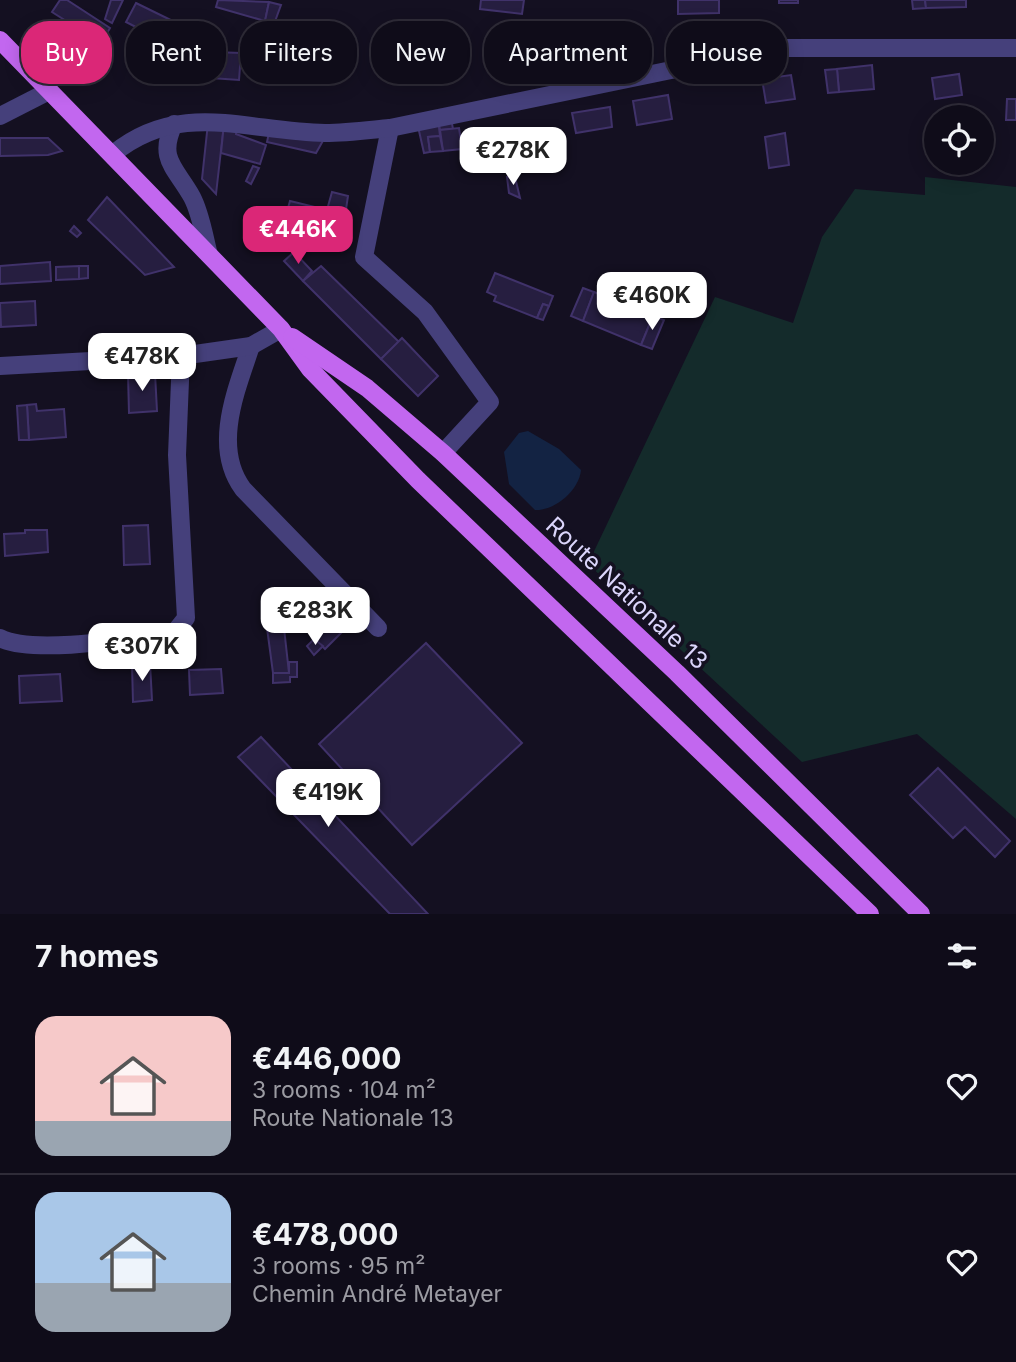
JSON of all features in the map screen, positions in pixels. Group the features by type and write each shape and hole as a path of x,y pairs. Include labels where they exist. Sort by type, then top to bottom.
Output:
{"main road":[{"name":"Route Nationale 13","path":"0,40 281,329 310,369 418,480 870,914"},
{"name":"Route Nationale 13","path":"281,329 367,388 443,453 677,673 921,914"}],"street":[{"path":"113,155 135,136 174,124 211,121 325,133 390,128 778,48 1016,48"},
{"path":"0,116 49,91"},
{"path":"174,124 168,137 166,154 193,199 209,255"},
{"path":"390,128 364,257 425,312 491,402 443,453"},
{"path":"0,366 181,356 251,346 281,329"},
{"path":"251,346 237,387 227,438 231,473 243,489 378,628"},
{"path":"0,638 13,645 102,642 174,633 186,618 177,455 181,356"}],"green space":[{"path":"925,177 1016,187 1016,819 917,734 802,762 588,564 715,297 793,323 822,237 855,189 925,195"}],"water":[{"path":"528,431 559,449 581,470 571,492 550,507 535,510 509,484 504,452 519,433"}],"building":[{"path":"60,0 67,0 99,21 66,21 52,12"},
{"path":"111,0 123,0 112,23 105,19"},
{"path":"218,0 269,2 265,21 216,7"},
{"path":"481,0 524,0 522,14 480,9"},
{"path":"678,0 719,0 719,13 678,14"},
{"path":"779,0 798,0 798,3 779,3"},
{"path":"912,0 925,0 926,8 913,9"},
{"path":"925,0 966,0 966,7 926,8"},
{"path":"269,2 281,5 275,21 265,21"},
{"path":"136,3 173,21 127,21"},
{"path":"226,52 240,53 239,80 226,79"},
{"path":"872,65 874,89 839,92 837,69"},
{"path":"837,69 839,92 828,93 825,70"},
{"path":"959,74 962,95 935,99 932,78"},
{"path":"791,75 795,99 766,103 763,84 787,84 787,76"},
{"path":"668,95 672,119 637,125 633,101"},
{"path":"1007,99 1016,99 1016,120 1006,120"},
{"path":"610,107 612,127 576,133 572,113"},
{"path":"451,118 453,129 440,130 438,119"},
{"path":"438,119 440,136 428,137 430,152 424,153 417,122"},
{"path":"208,123 224,124 216,194 202,179"},
{"path":"224,124 237,124 236,134 266,145 260,164 221,153"},
{"path":"270,128 324,139 316,153 267,142"},
{"path":"459,128 462,149 443,151 440,130"},
{"path":"785,133 789,165 769,168 765,137"},
{"path":"440,136 443,151 430,152 428,137"},
{"path":"0,138 48,138 62,151 48,155 0,156"},
{"path":"517,158 549,158 550,170 518,169"},
{"path":"253,166 259,168 251,184 246,181"},
{"path":"507,177 515,177 520,198 509,193"},
{"path":"332,192 348,196 343,229 328,226 331,219 325,217"},
{"path":"107,197 174,267 145,275 88,220"},
{"path":"290,201 327,210 325,217 331,219 328,226 286,215"},
{"path":"74,226 81,233 77,237 70,231"},
{"path":"294,252 312,271 303,281 284,261"},
{"path":"50,262 51,281 0,284 0,266"},
{"path":"79,266 88,266 88,278 79,279"},
{"path":"79,266 79,279 56,280 56,267"},
{"path":"321,266 399,342 381,359 303,281"},
{"path":"495,273 553,296 549,306 543,304 537,318 494,301 496,296 487,292"},
{"path":"583,288 594,292 583,321 571,316"},
{"path":"594,292 653,316 641,345 583,321"},
{"path":"35,301 36,325 1,327 0,303"},
{"path":"543,304 549,306 543,320 537,318"},
{"path":"653,316 664,320 652,349 641,345"},
{"path":"402,338 438,376 418,396 381,359"},
{"path":"155,373 157,411 129,413 128,374"},
{"path":"36,404 37,411 64,409 66,437 29,440 27,405"},
{"path":"27,405 29,440 19,440 17,406"},
{"path":"148,525 150,564 124,565 123,526"},
{"path":"25,530 47,530 48,552 5,556 4,534 25,533"},
{"path":"329,622 341,633 325,649 313,637"},
{"path":"267,628 284,628 289,673 273,673"},
{"path":"314,639 323,646 314,655 307,646"},
{"path":"426,643 522,743 412,845 319,744"},
{"path":"289,662 297,662 297,677 290,677 290,682 273,683 273,673 289,673"},
{"path":"150,663 152,700 133,702 132,665"},
{"path":"221,669 223,693 190,695 189,670"},
{"path":"60,674 62,701 20,703 19,676"},
{"path":"261,737 428,914 390,914 238,757"},
{"path":"938,768 1010,841 995,857 965,827 953,838 910,795"}]}
